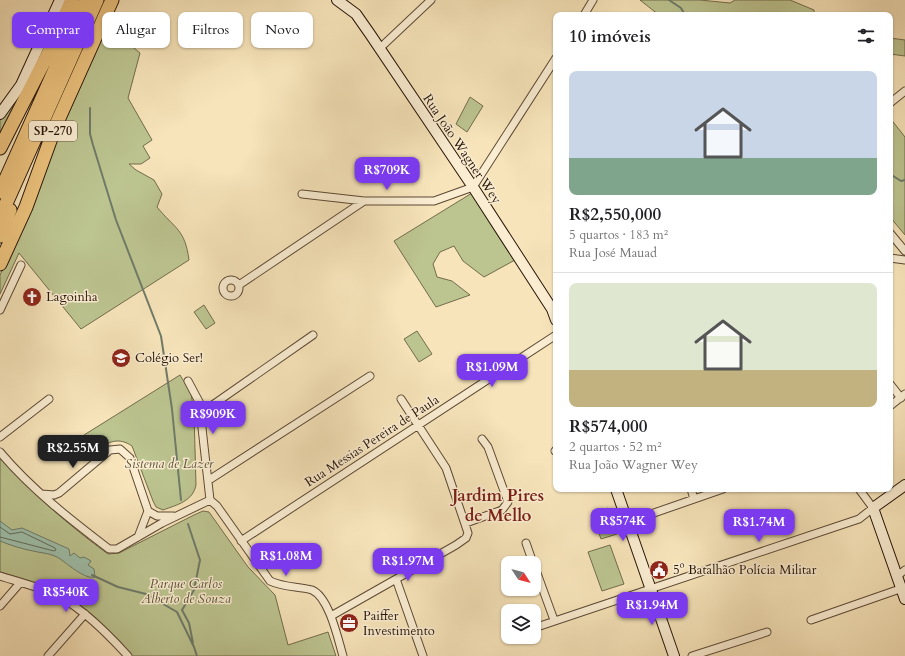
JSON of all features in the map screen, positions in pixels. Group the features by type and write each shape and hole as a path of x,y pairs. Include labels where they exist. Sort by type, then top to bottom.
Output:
{"highway":[{"name":"SP-270","path":"0,148 48,54 72,0"},
{"name":"SP-270","path":"0,192 86,0"},
{"name":"SP-270","path":"0,217 98,0"},
{"name":"SP-270","path":"0,264 28,201 55,127 112,0"},
{"path":"0,236 13,199 37,146 57,89"}],"main road":[{"path":"0,114 21,85 60,0"},
{"name":"Rua João Wagner Wey","path":"337,0 356,14 473,187 553,312"},
{"path":"904,593 901,573 873,508 905,485"},
{"path":"617,492 674,656"}],"street":[{"path":"379,49 431,0"},
{"path":"586,12 594,0"},
{"path":"302,194 364,201 434,201 473,187 553,63"},
{"path":"893,101 905,91"},
{"path":"239,285 364,201"},
{"path":"893,237 905,251"},
{"path":"893,258 905,260"},
{"path":"0,310 21,265"},
{"path":"313,335 204,411 201,419 209,480 210,500 217,506 270,581 281,586 313,591 323,600 344,656"},
{"name":"Rua Messias Pereira de Paula","path":"241,541 553,337"},
{"path":"209,480 370,376"},
{"path":"188,381 204,411"},
{"path":"893,387 903,396 893,404"},
{"path":"0,437 49,399"},
{"path":"330,616 456,545 466,538 468,533 466,523 446,468 401,399"},
{"path":"466,523 502,510 508,502 488,447 482,439"},
{"path":"42,494 56,494 110,450 120,448 130,458 148,511 138,537"},
{"path":"0,452 14,468 42,494 109,549 117,549 176,516 210,500"},
{"path":"60,509 59,499 61,491"},
{"path":"692,492 694,499"},
{"path":"628,522 714,492"},
{"path":"541,625 859,519 873,508 861,492"},
{"path":"148,511 158,516 176,516"},
{"path":"526,543 531,556"},
{"path":"0,576 51,592 85,614 112,638 128,656"},
{"path":"396,579 423,656"},
{"path":"0,606 20,583"},
{"path":"541,584 554,620"},
{"path":"811,620 904,593"},
{"path":"48,656 85,614"},
{"path":"692,656 767,632"}],"green space":[{"path":"640,0 700,0 730,3 735,0 790,0 814,10 814,12 655,12"},
{"path":"102,30 102,48 134,48 140,53 128,98 152,140 143,146 150,158 141,164 129,164 136,170 154,180 162,194 157,207 182,235 189,260 81,329 19,253 0,294 0,275 14,245 56,134"},
{"path":"893,38 905,40 905,56 893,54"},
{"path":"44,48 0,141 0,120 25,86"},
{"path":"470,97 483,106 467,132 456,124"},
{"path":"893,122 905,137 905,235 893,221"},
{"path":"472,193 515,260 484,277 463,261 454,246 440,252 433,264 437,277 452,281 470,295 436,307 394,241"},
{"path":"204,305 215,323 206,329 194,312"},
{"path":"417,331 432,354 419,362 404,339"},
{"name":"Sistema de Lazer","path":"180,375 191,393 194,413 196,485 192,495 188,499 163,510 156,507 153,501 132,446 127,443 114,441 97,451 84,435"},
{"name":"Parque Carlos Alberto de Souza","path":"0,458 11,471 51,509 108,554 119,553 194,515 203,511 209,512 248,567 275,595 288,645 328,632 336,656 132,656 98,620 69,598 44,586 0,572"},
{"path":"608,508 617,534 601,539 592,514"},
{"path":"610,545 624,584 602,591 588,552"}],"water":[{"path":"0,521 12,530 22,528 69,549 70,556 74,553 80,558 84,557 91,561 88,565 94,569 95,577 86,576 54,556 20,548 0,541"}],"waterway":[{"path":"669,0 681,8 683,12"},
{"path":"90,108 90,134 116,220 161,336 172,409 181,500"},
{"path":"893,176 901,181 905,180"},
{"path":"188,524 200,560 194,590 182,610 189,623 193,643"},
{"path":"92,575 118,587 146,594 177,612 194,647"},
{"path":"194,647 197,656"}],"place":[{"name":"Lagoinha","path":"32,297"},
{"name":"Colégio Ser!","path":"121,358"},
{"name":"5º Batalhão Polícia Militar","path":"659,570"},
{"name":"Paiffer Investimento","path":"349,623"}],"district":[{"name":"Jardim Pires de Mello","path":"498,505"}]}
